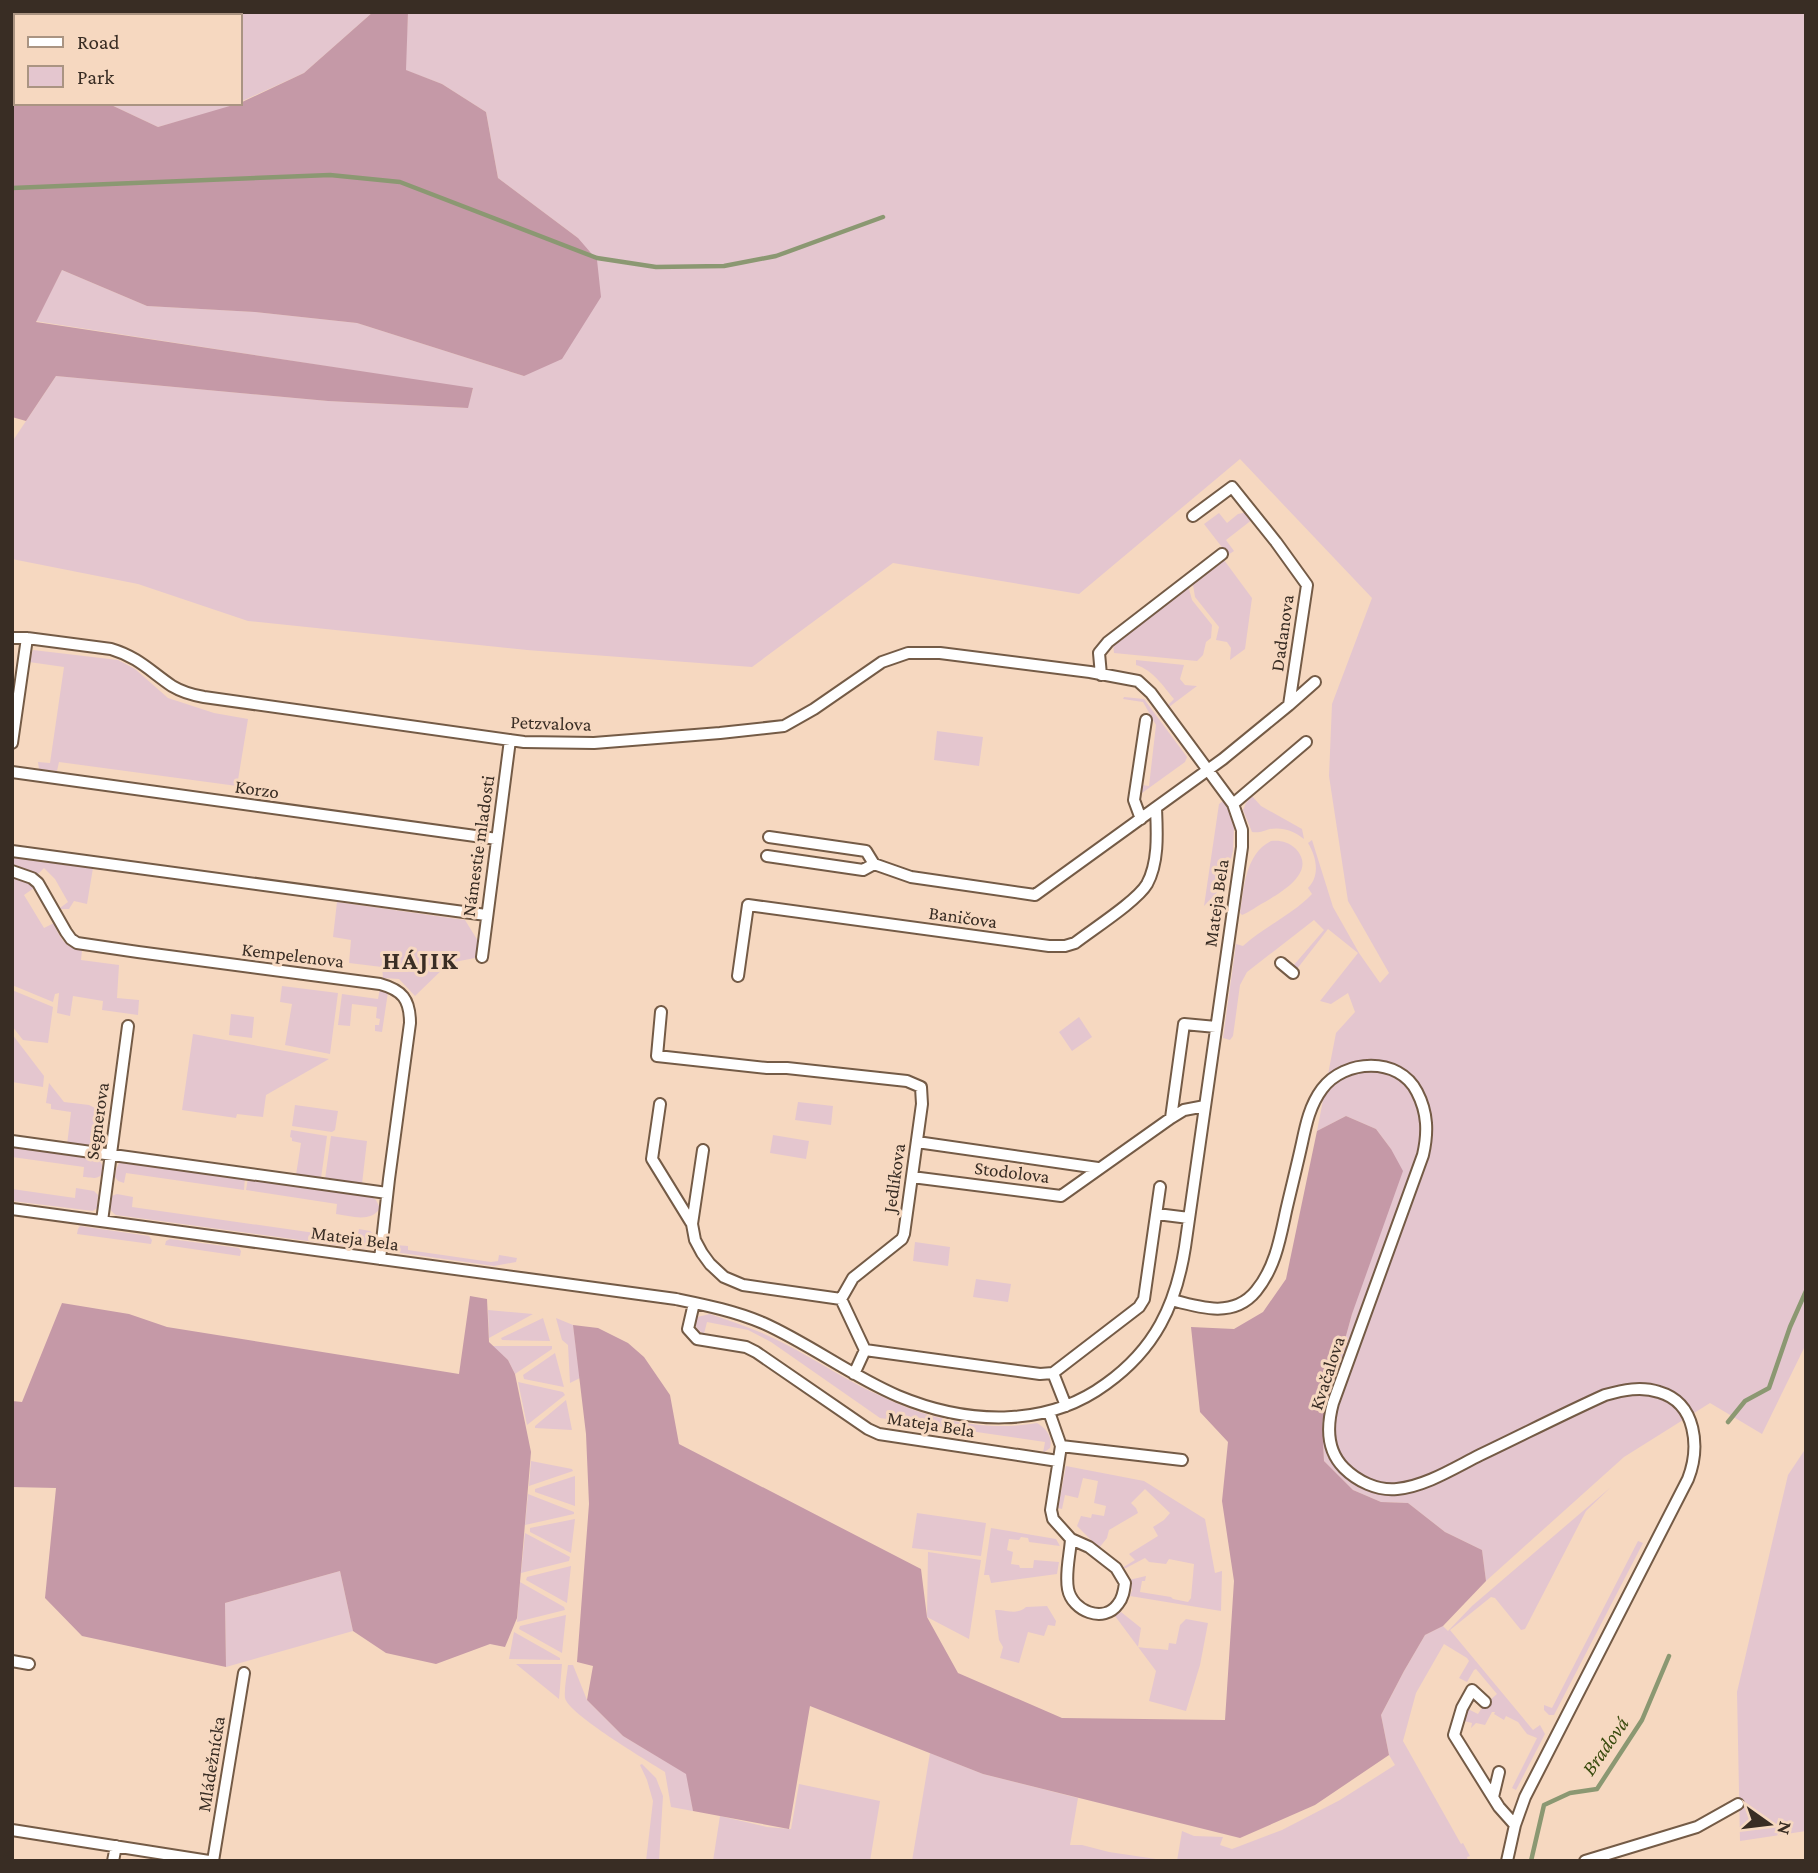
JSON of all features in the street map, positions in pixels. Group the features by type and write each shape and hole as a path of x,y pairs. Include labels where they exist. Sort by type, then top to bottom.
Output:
{"street":[{"name":"Dadanova","path":"1193,516 1232,487 1307,585 1289,705"},
{"path":"1101,674 1099,653 1108,642 1222,554"},
{"name":"Petzvalova","path":"12,638 111,649 144,664 173,687 204,697 510,740 554,743 594,743 784,726 814,709 882,662 908,653 940,653 1083,671"},
{"path":"12,743 27,638"},
{"name":"Mateja Bela","path":"12,1209 694,1303 763,1323 898,1396 972,1417 1017,1417 1049,1412 1098,1390 1133,1362 1159,1328 1180,1275 1242,847 1242,831 1233,804 1151,694 1138,681 1083,671"},
{"path":"1208,769 1315,682"},
{"path":"1141,819 1134,800 1146,720"},
{"name":"Námestie mladosti","path":"482,957 510,740"},
{"path":"1233,804 1306,742"},
{"name":"Baničova","path":"769,837 866,851 874,864 911,877 1035,895 1208,769"},
{"name":"Korzo","path":"12,772 497,839"},
{"name":"Baničova","path":"738,976 748,905 1049,946 1075,943 1139,894 1148,882 1153,868 1157,836 1156,808"},
{"path":"12,851 486,915"},
{"name":"Baničova","path":"767,856 863,870 874,864"},
{"name":"Kempelenova","path":"12,871 38,883 71,939 84,945 380,984 394,988 404,996 410,1010 410,1023 380,1259"},
{"path":"1281,963 1293,973"},
{"name":"Jedlíkova","path":"661,1012 657,1056 907,1081 921,1087 922,1104 904,1234 853,1278 841,1299"},
{"path":"1171,1118 1184,1024 1216,1027"},
{"name":"Segnerova","path":"102,1221 128,1026"},
{"name":"Kvačalova","path":"1172,1300 1207,1310 1222,1310 1247,1300 1256,1292 1270,1271 1308,1116 1320,1091 1337,1074 1349,1069 1360,1066 1386,1068 1405,1078 1417,1093 1425,1115 1426,1139 1423,1155 1329,1416 1329,1439 1337,1461 1364,1482 1379,1488 1396,1489 1437,1477 1605,1395 1630,1389 1661,1392 1680,1405 1686,1414 1695,1445 1693,1466 1688,1479 1525,1797 1507,1861"},
{"path":"660,1104 652,1158 692,1224"},
{"name":"Stodolova","path":"912,1177 1061,1196 1171,1118 1184,1110 1205,1105"},
{"path":"12,1141 387,1193"},
{"name":"Stodolova","path":"917,1142 1098,1168"},
{"path":"703,1150 692,1224 695,1240 710,1264 731,1280 743,1285 841,1299 865,1350 854,1374"},
{"path":"865,1350 1040,1374 1053,1373 1139,1307 1146,1293 1160,1187"},
{"path":"1157,1214 1189,1218"},
{"name":"Mateja Bela","path":"694,1303 688,1329 696,1339 746,1347 756,1352 879,1434 1058,1461"},
{"path":"1053,1373 1066,1406"},
{"path":"1049,1412 1061,1446 1051,1510 1053,1519 1072,1539 1089,1547 1116,1569 1125,1583 1117,1607 1103,1613 1090,1614 1073,1603 1067,1576 1072,1539"},
{"path":"1061,1446 1182,1460"},
{"path":"12,1661 29,1664"},
{"name":"Mládežnícka","path":"211,1861 244,1674"},
{"path":"1485,1702 1472,1690 1462,1708 1454,1735 1505,1815 1515,1825"},
{"path":"1493,1797 1499,1772"},
{"path":"1585,1861 1697,1828 1738,1804"},
{"path":"12,1830 211,1861"},
{"path":"113,1861 116,1846"}],"green space":[{"path":"12,12 373,12 304,73 242,101 242,14 14,14 12,77"},
{"path":"408,12 1806,12 1806,1344 1762,1434 1710,1403 1624,1457 1486,1581 1482,1550 1445,1532 1408,1503 1381,1502 1353,1490 1324,1461 1322,1423 1352,1314 1391,1149 1376,1129 1346,1116 1317,1131 1336,1033 1355,1012 1348,993 1331,1004 1320,1001 1358,953 1328,929 1297,969 1293,966 1324,930 1314,920 1247,972 1240,985 1233,1036 1230,1040 1223,1038 1236,944 1243,946 1312,894 1308,888 1316,867 1308,843 1312,840 1333,907 1359,953 1380,983 1389,973 1348,901 1329,776 1332,704 1372,598 1240,459 1079,594 893,563 752,667 527,650 248,621 138,584 12,559 12,442 56,376 328,401 467,408 473,389 35,321 62,270 147,306 255,312 357,323 524,376 578,238 498,178 486,112 442,84 405,70"},
{"path":"111,105 232,105 223,109 158,127"},
{"path":"1248,512 1253,519 1226,540 1234,551 1228,555 1204,524 1219,513 1227,523 1238,514"},
{"path":"1224,560 1252,598 1245,649 1230,660 1231,648 1227,642 1216,640 1219,627 1195,597 1193,585"},
{"path":"1188,585 1192,600 1212,625 1211,638 1206,642 1203,655 1197,661 1114,653 1113,644"},
{"path":"33,650 118,660 135,669 168,698 214,713 248,719 237,786 59,762 57,771 39,769 38,762 50,763 64,667 29,662"},
{"path":"1136,660 1184,665 1180,679 1185,685 1197,686 1169,707 1174,699 1153,675 1136,665"},
{"path":"1123,699 1144,699 1187,757 1185,762 1142,793 1142,785 1149,786 1156,725 1143,702"},
{"path":"937,731 983,737 979,766 934,760"},
{"path":"1252,796 1261,806 1302,829 1304,839 1284,829 1252,832 1243,810"},
{"path":"1223,801 1234,828 1233,851 1224,885 1204,906 1219,804"},
{"path":"1271,841 1284,842 1296,849 1301,857 1300,873 1280,893 1242,915 1240,913 1247,872 1256,854"},
{"path":"12,858 93,868 87,904 74,901 69,909 61,909 68,902 55,879 44,868 37,875 13,864"},
{"path":"12,877 34,888 24,895 44,928 54,923 64,941 82,950 81,960 119,965 117,998 139,1000 138,1015 102,1010 103,1001 73,996 70,1016 57,1013 59,993 55,994 53,1002 12,985"},
{"path":"337,902 465,920 478,941 475,958 449,963 415,996 399,979 383,978 382,967 349,963 351,940 333,937"},
{"path":"282,986 338,993 330,1054 285,1045 292,1004 280,1002"},
{"path":"380,989 388,992 382,1032 375,1031 375,1025 379,1025 380,1019 376,1018 377,1007 352,1004 350,1026 338,1025 342,994 378,999"},
{"path":"12,990 53,1007 48,1043 23,1040 12,1026"},
{"path":"231,1014 254,1017 252,1038 229,1035"},
{"path":"1079,1017 1092,1037 1072,1051 1059,1032"},
{"path":"12,1034 44,1076 43,1087 12,1082"},
{"path":"193,1034 329,1059 266,1095 263,1117 237,1114 236,1118 182,1110"},
{"path":"49,1083 64,1102 89,1105 97,1109 92,1149 67,1145 71,1112 51,1109 51,1104 46,1103"},
{"path":"798,1102 833,1106 831,1125 795,1120"},
{"path":"295,1105 338,1111 335,1130 332,1132 292,1126"},
{"path":"291,1130 327,1136 321,1178 296,1175 301,1143 292,1141"},
{"path":"773,1135 809,1141 806,1159 770,1153"},
{"path":"331,1136 367,1141 362,1184 325,1179"},
{"path":"12,1145 95,1157 102,1165 103,1172 95,1178 83,1177 84,1167 12,1157"},
{"path":"119,1163 245,1178 244,1190 126,1173 124,1183 115,1177"},
{"path":"248,1178 371,1196 380,1208 366,1217 336,1214 337,1204 246,1190"},
{"path":"76,1188 94,1191 98,1195 97,1208 93,1211 12,1201 12,1189 75,1198"},
{"path":"117,1194 133,1197 132,1207 357,1239 359,1229 370,1231 376,1238 374,1246 366,1249 116,1215 110,1209 110,1204 112,1196"},
{"path":"80,1226 149,1236 152,1240 151,1244 77,1234"},
{"path":"170,1239 239,1248 240,1256 165,1245"},
{"path":"388,1241 395,1245 408,1246 408,1250 491,1262 498,1261 499,1255 517,1258 516,1262 494,1266 394,1252 388,1246"},
{"path":"915,1242 950,1247 948,1266 913,1261"},
{"path":"976,1279 1011,1284 1008,1302 973,1297"},
{"path":"488,1310 533,1314 489,1338"},
{"path":"710,1314 776,1339 872,1392 921,1412 979,1425 1037,1423 1048,1433 1050,1448 1043,1453 1045,1442 880,1418 771,1342 748,1330 707,1322 704,1334 695,1324 697,1317"},
{"path":"543,1318 550,1341 502,1340 501,1338"},
{"path":"556,1318 573,1325 580,1378 570,1383 568,1345 562,1340"},
{"path":"492,1346 552,1346 552,1349 515,1374 508,1360"},
{"path":"555,1353 564,1387 524,1379 523,1375"},
{"path":"518,1382 563,1392 565,1395 527,1425"},
{"path":"566,1400 572,1430 535,1428 535,1426"},
{"path":"1806,1448 1806,1831 1740,1841 1737,1692 1788,1475"},
{"path":"531,1461 572,1469 573,1471 529,1486"},
{"path":"1066,1466 1144,1481 1205,1519 1215,1573 1222,1571 1221,1611 1130,1596 1132,1590 1129,1580 1146,1576 1140,1592 1188,1602 1191,1598 1194,1564 1169,1559 1166,1564 1149,1562 1145,1558 1122,1568 1135,1560 1129,1554 1158,1536 1153,1527 1170,1513 1145,1489 1131,1503 1138,1513 1109,1530 1107,1538 1099,1548 1077,1526 1081,1516 1104,1516 1106,1506 1094,1503 1098,1481 1083,1478 1078,1498 1065,1495 1062,1509 1058,1508"},
{"path":"575,1476 575,1506 535,1492 535,1489"},
{"path":"1611,1487 1586,1511 1525,1629 1521,1630 1495,1598 1491,1597 1450,1630 1533,1730 1540,1725 1545,1734 1516,1790 1512,1788 1537,1738 1527,1734 1518,1722 1506,1716 1504,1720 1494,1714 1495,1712 1492,1712 1485,1725 1476,1723 1471,1728 1472,1723 1464,1721 1468,1709 1478,1714 1497,1694 1476,1669 1467,1682 1459,1678 1469,1661 1467,1658 1444,1644 1416,1693 1403,1741 1461,1844 1463,1843 1470,1856 1467,1857 1468,1861 1177,1861 1182,1831 1194,1836 1223,1837 1220,1845 1232,1849 1282,1830 1340,1800 1395,1765 1389,1755 1381,1715 1425,1635 1443,1626 1448,1631 1472,1606"},
{"path":"528,1494 574,1512 574,1514 525,1525"},
{"path":"917,1513 986,1523 981,1556 912,1548"},
{"path":"575,1519 571,1553 530,1532 530,1528"},
{"path":"991,1528 1056,1539 1060,1546 1029,1542 1028,1538 1021,1537 1019,1540 1009,1539 1007,1550 1013,1552 1011,1564 1019,1565 1020,1568 1033,1568 1034,1560 1059,1562 1057,1574 991,1583 989,1575 984,1575"},
{"path":"525,1533 570,1557 569,1561 521,1573"},
{"path":"1638,1541 1643,1543 1554,1715 1549,1715 1544,1710 1544,1705 1552,1708"},
{"path":"928,1552 981,1560 969,1639 927,1617"},
{"path":"571,1566 567,1603 526,1580 527,1577"},
{"path":"340,1571 353,1631 226,1667 225,1603"},
{"path":"520,1582 564,1607 565,1610 517,1622"},
{"path":"1047,1606 1056,1621 1055,1626 1048,1625 1044,1636 1028,1632 1019,1663 1000,1658 1003,1647 999,1640 995,1610 1015,1612 1026,1607"},
{"path":"1121,1612 1141,1628 1138,1647 1115,1616"},
{"path":"566,1615 562,1653 519,1629 520,1626"},
{"path":"1186,1619 1208,1623 1200,1665 1186,1711 1149,1701 1156,1671 1138,1647 1168,1650 1169,1643 1176,1644 1180,1625"},
{"path":"514,1632 560,1658 560,1660 509,1659"},
{"path":"516,1664 562,1664 559,1699"},
{"path":"568,1665 573,1665 587,1700 623,1736 687,1774 693,1811 671,1807 665,1772 593,1726 569,1705 565,1698"},
{"path":"930,1753 983,1774 1078,1798 1070,1845 1156,1859 912,1861"},
{"path":"640,1765 656,1778 663,1796 659,1861 646,1861 653,1801"},
{"path":"799,1784 880,1801 870,1861 713,1861 720,1816 767,1827 791,1829"}],"shaded area":[{"path":"373,12 408,12 406,70 442,84 486,112 498,178 578,238 597,260 601,297 562,359 524,376 357,323 255,312 147,306 62,270 36,322 473,388 468,408 328,401 56,376 26,421 12,417 12,77 14,105 111,105 158,127 233,105 242,105 242,102 304,73"},
{"path":"1346,1116 1376,1129 1403,1171 1352,1314 1322,1423 1324,1461 1353,1490 1381,1502 1408,1503 1445,1532 1482,1550 1486,1581 1443,1626 1425,1635 1404,1671 1381,1715 1389,1755 1315,1805 1240,1838 983,1774 810,1706 789,1829 693,1811 686,1774 623,1736 587,1700 593,1666 577,1662 589,1504 586,1434 573,1325 598,1328 628,1343 644,1357 670,1395 679,1444 921,1569 927,1617 958,1673 1062,1718 1225,1720 1234,1581 1222,1501 1228,1442 1200,1412 1191,1327 1234,1329 1263,1312 1286,1279 1317,1131"},
{"path":"470,1296 487,1299 489,1342 508,1360 515,1374 531,1452 517,1618 505,1647 490,1644 436,1664 386,1653 353,1631 340,1571 225,1603 226,1667 82,1636 45,1598 56,1488 12,1487 12,1401 22,1402 62,1303 129,1314 167,1327 459,1374"}],"waterway":[{"path":"12,188 330,175 400,182 597,258 656,267 724,266 776,256 883,217"},
{"path":"1728,1422 1745,1401 1769,1388 1790,1327 1806,1291"},
{"name":"Bradová","path":"1531,1861 1544,1805 1570,1793 1597,1789 1642,1720 1669,1656"}],"district":[{"name":"HÁJIK","path":"421,960"}]}
